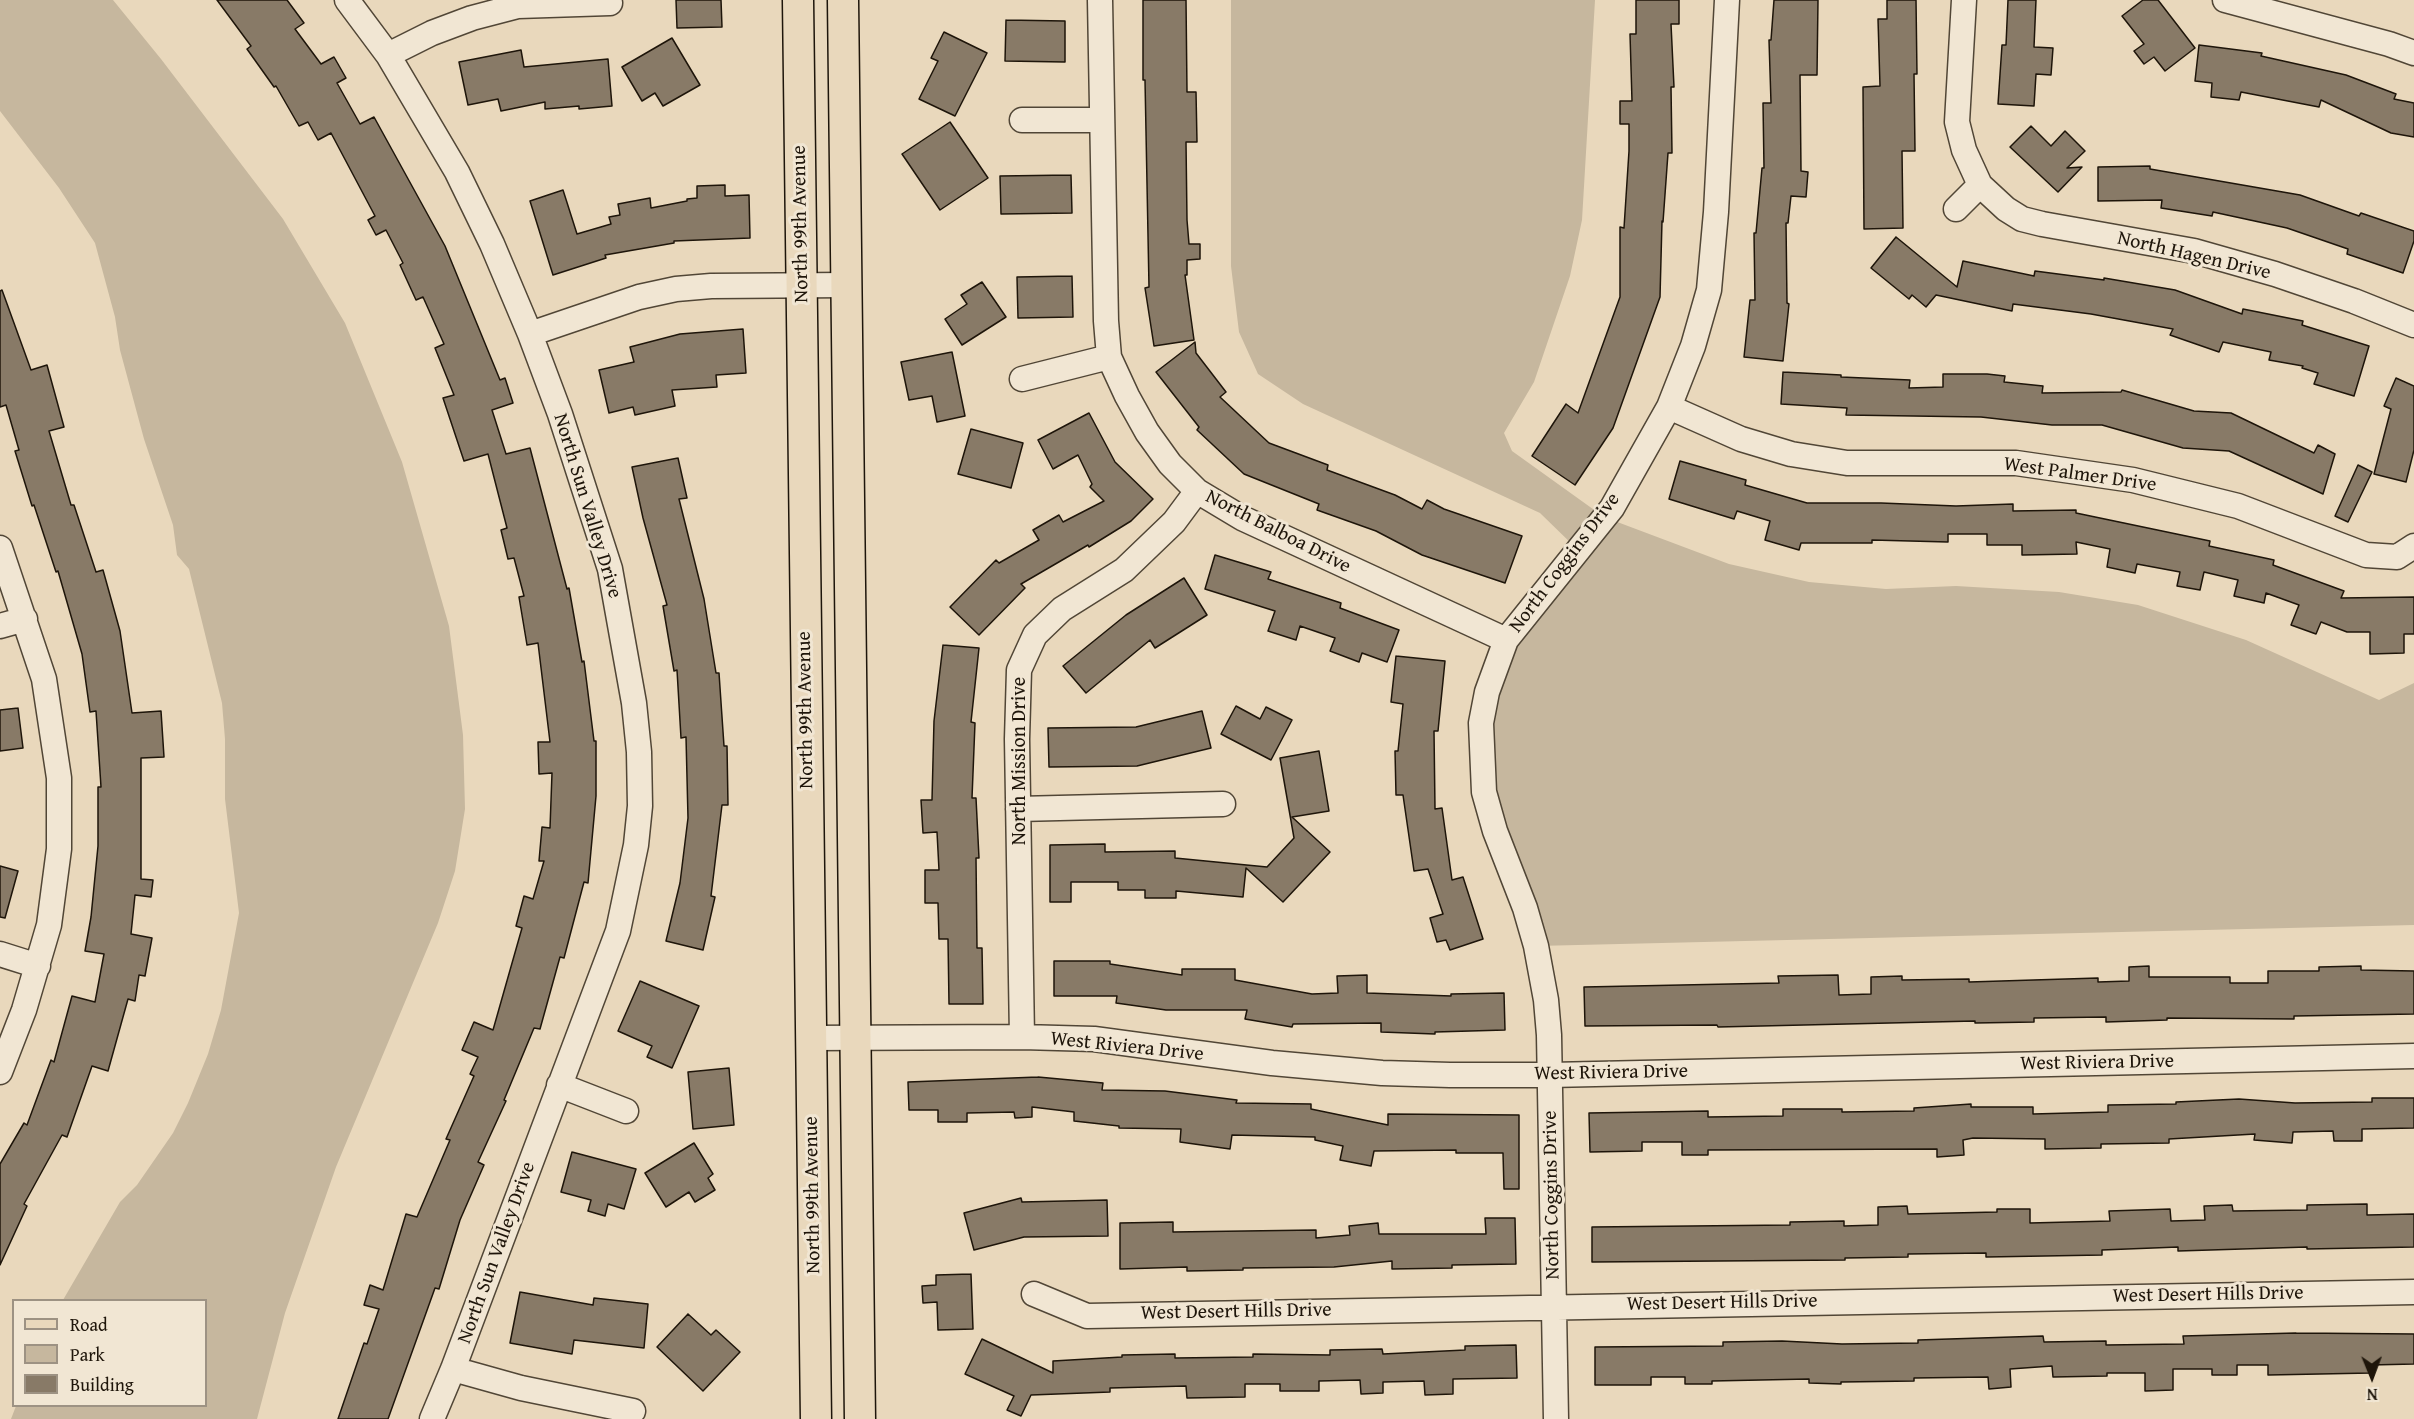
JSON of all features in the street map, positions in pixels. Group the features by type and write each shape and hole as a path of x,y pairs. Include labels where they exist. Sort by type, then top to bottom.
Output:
{"main road":[{"name":"North 99th Avenue","path":"798,0 816,1419"},
{"path":"843,0 860,1419"}],"street":[{"name":"North Sun Valley Drive","path":"347,0 388,55 457,172 492,244 530,334 560,414 610,569 634,703 639,752 640,806 630,881 618,931 453,1369 432,1419"},
{"name":"North Balboa Drive","path":"1100,0 1106,321 1109,357 1147,432 1170,464 1197,491 1242,518 1506,640"},
{"name":"North Coggins Drive","path":"1556,1419 1550,1075 1546,1000 1536,946 1525,908 1495,831 1484,792 1481,723 1487,692 1506,640 1612,508 1669,407 1693,346 1709,290 1716,212 1727,0"},
{"name":"North Hagen Drive","path":"1964,0 1957,122 1964,150 1980,184 2006,209 2022,219 2204,254 2276,273 2414,325"},
{"path":"2225,0 2389,44 2414,54"},
{"path":"388,55 472,18 518,6 610,3"},
{"path":"1022,120 1102,120"},
{"path":"1956,209 1980,184"},
{"path":"530,334 639,297 676,289 711,286 847,285"},
{"path":"1022,379 1109,357"},
{"name":"West Palmer Drive","path":"1669,407 1741,439 1791,454 1846,462 2016,463 2133,480 2238,506 2366,555 2397,557 2414,546"},
{"name":"North Mission Drive","path":"1022,1037 1017,740 1019,670 1035,635 1062,609 1124,570 1174,522 1197,491"},
{"path":"0,548 44,679 59,778 59,849 49,925 24,1010 0,1072"},
{"path":"0,626 25,619"},
{"path":"1018,809 1223,804"},
{"path":"0,954 38,966"},
{"name":"West Riviera Drive","path":"810,1038 1022,1037 1094,1040 1216,1057 1382,1073 1550,1075 2414,1056"},
{"path":"559,1085 626,1111"},
{"name":"West Desert Hills Drive","path":"1034,1294 1087,1316 2414,1292"},
{"path":"453,1369 521,1389 633,1411"}],"green space":[{"path":"0,0 113,0 283,219 345,323 402,462 449,626 463,735 465,809 455,871 438,923 336,1167 285,1313 257,1419 11,1419 16,1407 207,1407 207,1299 64,1299 120,1202 137,1185 173,1133 188,1103 208,1054 221,1010 239,913 225,799 225,739 222,703 189,569 177,555 173,525 144,439 95,243 59,188 0,111"},
{"path":"1231,0 1595,0 1582,220 1570,276 1534,382 1504,433 1512,451 1604,517 1729,564 1809,582 1886,589 1956,586 2059,592 2138,605 2246,640 2379,700 2414,683 2414,925 1536,946 1495,831 1487,692 1577,549 1540,513 1303,404 1258,374 1239,332 1231,266"}],"building":[{"path":"217,0 287,0 304,23 295,29 321,64 334,57 346,78 337,83 360,124 374,117 445,246 500,380 505,378 513,403 492,410 506,454 530,448 567,589 569,588 582,662 584,661 594,741 596,741 596,796 588,883 584,882 564,958 560,957 540,1029 534,1028 504,1100 506,1101 478,1162 484,1165 460,1220 439,1289 435,1288 388,1419 338,1419 364,1343 367,1344 379,1309 364,1305 370,1285 383,1290 406,1214 417,1217 450,1140 446,1139 474,1076 470,1074 478,1057 462,1050 474,1022 493,1030 522,928 516,926 524,896 533,899 544,861 539,861 542,827 550,828 552,773 539,774 538,742 550,742 538,643 527,645 519,597 524,596 514,558 508,559 501,530 507,528 488,454 464,461 443,398 454,395 435,348 444,344 423,297 416,300 400,265 403,263 386,230 376,235 368,220 375,216 331,133 318,140 308,122 299,126 276,86 274,87 247,49 251,46"},
{"path":"676,0 721,0 722,27 677,28"},
{"path":"1143,0 1186,0 1187,92 1196,92 1197,142 1186,142 1189,244 1200,244 1200,259 1187,260 1187,275 1185,275 1194,340 1154,346 1145,288 1149,287"},
{"path":"1636,0 1679,0 1679,24 1671,24 1674,87 1671,87 1672,153 1668,153 1662,221 1660,297 1613,428 1575,485 1532,456 1566,404 1578,413 1620,297 1620,227 1624,228 1629,124 1620,124 1620,101 1632,101 1630,34 1636,34"},
{"path":"1774,0 1818,0 1817,75 1800,75 1801,171 1808,172 1806,197 1791,196 1788,223 1786,223 1787,303 1789,304 1783,361 1744,357 1750,300 1755,300 1754,233 1756,233 1762,168 1764,168 1763,103 1771,103 1769,40 1771,40"},
{"path":"1887,0 1916,0 1915,151 1902,151 1903,228 1864,229 1863,87 1880,86 1878,19 1887,19"},
{"path":"2008,0 2036,0 2034,47 2053,48 2051,75 2036,74 2034,106 1998,104 2002,45 2006,45"},
{"path":"2143,0 2158,0 2195,48 2165,71 2154,57 2144,64 2134,51 2144,44 2122,16"},
{"path":"1006,20 1065,21 1065,62 1005,61"},
{"path":"944,32 987,53 955,116 919,99 938,61 931,58"},
{"path":"672,38 700,85 663,106 655,93 642,101 622,67"},
{"path":"2199,45 2262,53 2261,56 2346,75 2396,94 2394,99 2414,103 2414,137 2391,133 2321,100 2319,107 2241,92 2239,100 2211,97 2212,83 2195,81"},
{"path":"521,50 524,67 608,59 612,106 545,109 545,102 501,111 498,99 468,105 459,62"},
{"path":"950,122 988,178 940,210 902,154"},
{"path":"2031,126 2051,146 2065,131 2085,151 2067,168 2082,167 2058,192 2010,147"},
{"path":"2150,166 2150,169 2300,195 2359,216 2361,213 2414,231 2414,241 2403,273 2347,254 2348,249 2287,228 2213,212 2212,216 2161,208 2162,200 2098,201 2098,167"},
{"path":"1071,175 1072,213 1001,214 1000,176"},
{"path":"725,185 725,196 749,195 750,238 674,241 674,243 605,255 606,258 553,275 530,201 563,190 577,234 611,224 609,217 620,215 618,204 650,198 651,208 697,198 697,186"},
{"path":"1896,237 1957,287 1963,261 2034,276 2035,271 2104,280 2104,278 2175,290 2242,314 2243,309 2303,321 2302,325 2369,346 2354,396 2314,384 2318,373 2302,368 2303,366 2269,360 2271,352 2223,342 2219,352 2170,335 2173,329 2091,314 2013,304 2012,311 1936,295 1926,307 1912,295 1909,299 1871,268"},
{"path":"1072,276 1073,317 1018,318 1017,277"},
{"path":"982,282 1006,317 962,345 945,319 967,304 961,295"},
{"path":"2,290 31,370 47,365 64,427 49,431 71,505 74,505 96,572 103,570 120,631 132,713 161,711 164,757 141,758 141,879 153,880 151,897 135,895 131,934 152,938 145,976 139,975 135,1001 128,999 108,1071 92,1066 67,1137 62,1135 24,1204 27,1206 0,1265 0,1164 24,1123 27,1125 51,1060 54,1062 72,996 95,1002 104,954 85,951 98,846 98,787 101,787 96,711 90,712 82,654 58,571 56,572 34,505 32,506 15,451 19,450 6,405 0,407 0,291"},
{"path":"743,329 746,373 716,375 717,387 672,390 675,406 635,415 633,407 609,413 599,370 634,362 630,347 680,334"},
{"path":"1195,342 1196,353 1226,392 1220,397 1269,443 1328,465 1327,470 1395,495 1422,509 1427,500 1444,509 1522,536 1505,583 1422,555 1376,531 1317,510 1319,504 1244,474 1197,430 1199,427 1156,372"},
{"path":"952,352 965,416 937,422 932,396 909,400 901,362"},
{"path":"1783,372 1910,380 1909,388 1943,387 1943,374 1987,374 2005,376 2004,382 2043,386 2042,393 2121,392 2122,390 2194,411 2231,413 2314,453 2318,445 2335,454 2323,494 2229,451 2183,448 2102,425 2052,425 1981,417 1846,415 1847,408 1781,404"},
{"path":"2396,378 2414,386 2414,450 2406,482 2374,474 2391,409 2384,406"},
{"path":"1089,413 1115,462 1153,499 1131,521 1021,584 1025,588 979,635 950,607 996,560 999,563 1039,540 1033,530 1059,515 1063,522 1104,501 1090,487 1092,484 1078,455 1053,469 1038,440"},
{"path":"971,429 1023,443 1011,488 958,474"},
{"path":"678,458 687,498 679,499 704,599 716,673 719,673 724,746 727,746 728,805 722,805 711,896 715,897 703,950 666,941 680,883 688,818 686,737 681,738 677,670 674,671 663,606 667,605 643,518 632,467"},
{"path":"1680,461 1746,480 1745,485 1807,503 1956,506 2013,504 2013,511 2076,510 2076,513 2210,541 2209,546 2274,560 2273,565 2344,591 2341,598 2414,597 2414,634 2404,634 2404,653 2370,654 2370,632 2347,632 2321,622 2316,634 2291,625 2299,605 2266,593 2264,603 2234,596 2238,580 2204,572 2200,590 2177,586 2180,572 2137,564 2135,573 2107,567 2110,549 2076,542 2077,554 2022,555 2022,545 1987,545 1987,534 1948,534 1948,542 1872,540 1872,543 1801,543 1799,550 1765,540 1770,521 1737,511 1734,519 1669,499"},
{"path":"2358,465 2372,472 2348,522 2335,516"},
{"path":"1215,555 1271,572 1268,579 1341,603 1340,608 1399,630 1387,662 1362,653 1359,662 1330,651 1335,638 1300,626 1296,640 1268,631 1275,611 1205,589"},
{"path":"1184,578 1207,615 1155,648 1150,640 1086,693 1063,666 1126,615"},
{"path":"943,645 979,648 971,722 975,723 972,798 976,798 979,858 976,858 977,948 982,948 983,1004 949,1004 948,939 939,939 938,903 925,903 925,870 939,870 937,832 923,833 921,800 932,800 934,721"},
{"path":"1396,656 1445,661 1438,731 1434,731 1435,809 1442,808 1452,880 1463,877 1483,939 1450,950 1446,940 1437,942 1430,918 1443,914 1428,869 1414,871 1403,795 1396,795 1395,751 1398,751 1403,704 1391,702"},
{"path":"1236,706 1260,719 1266,707 1292,720 1271,760 1221,734"},
{"path":"18,708 23,748 0,751 0,710"},
{"path":"1202,711 1211,748 1137,766 1049,767 1048,728 1136,727"},
{"path":"1319,751 1329,811 1292,817 1330,852 1283,902 1246,868 1243,897 1176,891 1176,898 1145,898 1145,890 1118,890 1118,882 1071,882 1071,902 1050,902 1050,845 1105,844 1105,852 1175,851 1175,858 1267,867 1294,838 1280,758"},
{"path":"0,866 18,871 5,918 0,917"},
{"path":"1054,961 1110,961 1110,964 1182,975 1182,969 1235,969 1235,980 1312,994 1338,993 1337,976 1367,975 1367,993 1451,996 1451,994 1504,993 1505,1030 1435,1032 1435,1034 1381,1032 1381,1023 1293,1024 1292,1027 1245,1019 1247,1010 1166,1010 1116,1003 1117,996 1054,996"},
{"path":"2149,966 2149,977 2230,977 2230,983 2268,983 2268,971 2319,971 2319,967 2361,966 2361,970 2414,971 2414,1014 2294,1016 2294,1019 2167,1018 2167,1020 2106,1022 2106,1017 2034,1018 2034,1022 1975,1023 1975,1021 1718,1027 1717,1025 1585,1026 1584,987 1779,983 1778,976 1838,975 1839,995 1871,994 1871,977 1902,976 1902,980 1969,979 1969,982 2098,978 2098,982 2129,981 2129,967"},
{"path":"640,981 699,1006 672,1068 647,1057 652,1046 618,1031"},
{"path":"729,1068 734,1125 693,1129 688,1072"},
{"path":"1038,1077 1103,1083 1102,1090 1165,1091 1237,1100 1236,1103 1311,1104 1311,1109 1388,1125 1388,1114 1519,1115 1519,1189 1504,1189 1503,1153 1456,1153 1456,1150 1374,1151 1371,1166 1340,1160 1343,1146 1315,1140 1315,1137 1232,1135 1230,1149 1180,1142 1181,1129 1119,1128 1119,1126 1074,1121 1074,1112 1032,1107 1032,1117 1015,1118 1014,1112 967,1113 967,1122 938,1122 938,1110 909,1110 908,1082"},
{"path":"2372,1098 2414,1098 2414,1128 2362,1129 2362,1141 2334,1141 2333,1131 2293,1132 2292,1143 2254,1140 2255,1134 2169,1139 2169,1143 2101,1144 2101,1148 2045,1149 2045,1139 1973,1138 1963,1140 1964,1155 1937,1157 1937,1149 1708,1150 1708,1155 1682,1155 1682,1142 1642,1142 1642,1151 1590,1152 1589,1113 1708,1111 1708,1117 1783,1116 1783,1109 1842,1109 1842,1112 1914,1111 1914,1108 1971,1104 1971,1107 2033,1107 2033,1114 2108,1112 2108,1105 2176,1104 2176,1102 2239,1099 2295,1103 2372,1102"},
{"path":"694,1143 713,1174 708,1178 715,1190 695,1202 689,1192 666,1207 645,1173"},
{"path":"572,1152 636,1169 624,1209 608,1204 605,1216 588,1211 591,1200 561,1192"},
{"path":"1021,1198 1022,1202 1107,1200 1108,1236 1024,1237 974,1250 964,1213"},
{"path":"2367,1204 2367,1215 2414,1214 2414,1247 2307,1249 2307,1247 2178,1251 2178,1247 2102,1250 2102,1255 1986,1257 1986,1253 1908,1254 1908,1257 1845,1258 1845,1260 1592,1262 1592,1227 1790,1225 1790,1222 1844,1221 1844,1226 1878,1225 1878,1207 1907,1206 1908,1214 2030,1209 2030,1223 2110,1221 2109,1211 2170,1209 2171,1221 2205,1220 2204,1206 2232,1205 2233,1211 2307,1210 2307,1205"},
{"path":"1485,1218 1515,1218 1516,1264 1392,1269 1392,1261 1334,1267 1243,1268 1243,1270 1187,1271 1187,1267 1120,1269 1120,1223 1173,1222 1173,1232 1316,1230 1316,1238 1350,1235 1349,1226 1378,1223 1379,1234 1486,1234"},
{"path":"971,1274 973,1329 938,1330 937,1302 923,1303 922,1286 936,1285 936,1275"},
{"path":"520,1292 593,1305 594,1298 648,1304 644,1348 574,1340 572,1354 510,1343"},
{"path":"688,1314 711,1335 716,1330 740,1352 703,1391 657,1347"},
{"path":"2296,1333 2414,1334 2414,1364 2370,1365 2371,1373 2268,1375 2268,1365 2237,1365 2237,1375 2212,1375 2212,1369 2173,1369 2173,1390 2145,1391 2145,1373 2053,1377 2052,1366 2010,1369 2011,1387 1989,1389 1988,1377 1914,1378 1914,1381 1841,1382 1841,1384 1809,1383 1809,1379 1712,1381 1712,1384 1685,1384 1685,1377 1651,1377 1651,1385 1595,1385 1595,1347 1723,1346 1723,1342 1782,1341 1842,1344 1918,1343 1918,1340 2043,1336 2044,1342 2106,1341 2106,1345 2184,1344 2183,1336"},
{"path":"982,1339 1053,1373 1053,1361 1122,1357 1122,1355 1175,1354 1175,1358 1253,1357 1253,1354 1330,1355 1330,1350 1382,1349 1383,1354 1465,1350 1465,1346 1516,1345 1517,1378 1453,1379 1453,1394 1425,1395 1424,1381 1383,1382 1383,1393 1361,1394 1360,1380 1319,1381 1319,1391 1280,1391 1280,1384 1245,1384 1245,1397 1187,1398 1186,1386 1110,1388 1110,1392 1031,1395 1021,1416 1007,1410 1014,1396 965,1374"}]}
